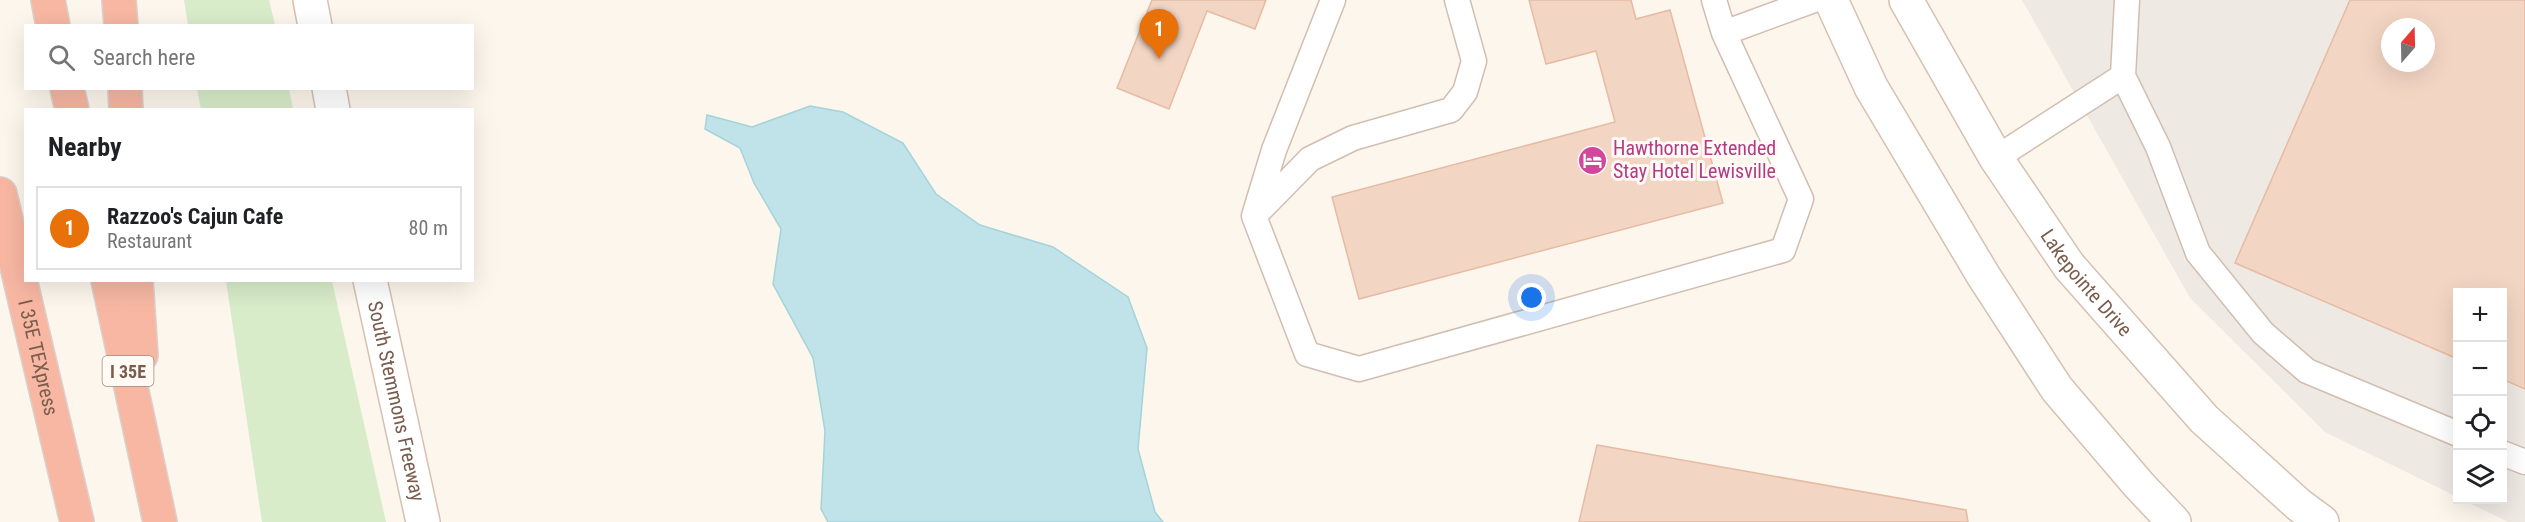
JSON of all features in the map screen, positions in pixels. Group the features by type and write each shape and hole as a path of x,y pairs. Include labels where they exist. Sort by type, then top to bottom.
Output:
{"highway":[{"path":"48,0 54,24"},
{"path":"120,0 121,24"},
{"path":"67,90 72,108"},
{"path":"125,90 126,108"},
{"name":"I 35E TEXpress","path":"0,194 77,522"},
{"name":"I 35E","path":"108,282 160,522"},
{"path":"136,282 147,462"}],"main road":[{"path":"310,0 315,24"},
{"path":"1831,0 1871,87 1983,275 2057,389 2139,485 2174,522"},
{"name":"Lakepointe Drive","path":"1906,0 1996,158 2069,266 2204,419 2299,505 2322,522"},
{"path":"329,90 333,108"},
{"name":"South Stemmons Freeway","path":"370,282 423,522"}],"lane":[{"path":"1333,0 1274,150 1254,216 1307,354 1359,369 1784,250 1801,199 1724,33 1714,0"},
{"path":"1254,216 1310,159 1353,138 1451,110 1465,93 1474,61 1457,0"},
{"path":"1724,33 1814,0"},
{"path":"2127,0 2123,76 2158,147 2198,253 2263,333 2307,371 2453,432"},
{"path":"1996,158 2123,76"},
{"path":"2507,455 2525,462"}],"shaded area":[{"path":"2022,0 2525,0 2525,522 2508,522 2471,504 2507,504 2507,288 2453,288 2453,495 2325,432 2190,298"}],"green space":[{"path":"184,0 269,0 275,24 188,24"},
{"path":"197,90 289,90 293,108 201,108"},
{"path":"226,282 332,282 386,522 262,522"}],"water":[{"path":"810,106 843,112 903,143 936,194 980,225 1053,247 1128,297 1147,348 1138,449 1155,512 1163,522 828,522 821,509 825,431 813,358 773,284 781,229 754,183 740,148 705,129 707,115 752,127"}],"building":[{"path":"1152,0 1266,0 1255,29 1207,11 1169,109 1117,88"},
{"name":"Hawthorne Extended Stay Hotel Lewisville","path":"1529,0 1631,0 1636,19 1670,10 1723,203 1359,299 1332,197 1615,122 1596,51 1546,64"},
{"path":"2350,0 2525,0 2525,389 2507,381 2507,288 2453,288 2453,357 2235,263"},
{"path":"1597,445 1966,510 1968,522 1579,522"}],"place":[{"name":"Razzoo's Cajun Cafe","path":"1159,59"},
{"name":"Hawthorne Extended Stay Hotel Lewisville","path":"1592,160"}]}
